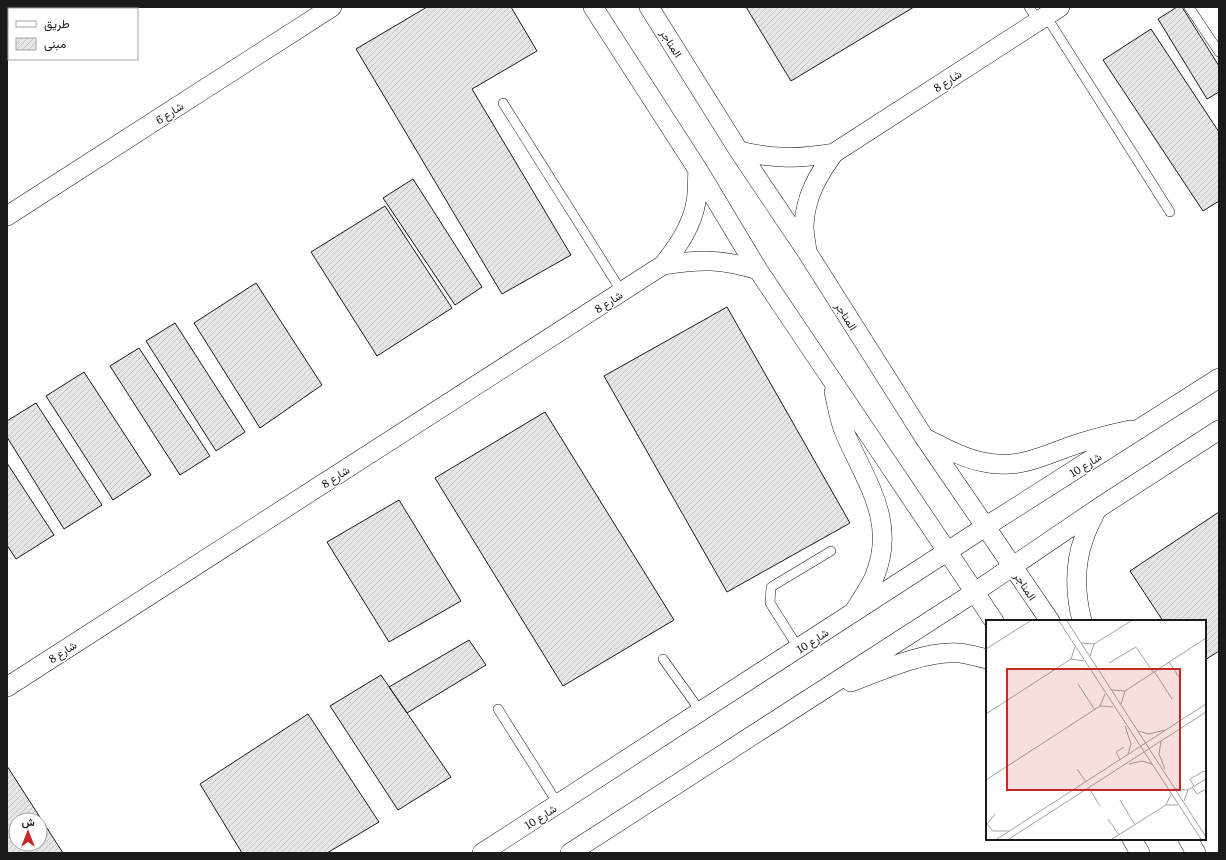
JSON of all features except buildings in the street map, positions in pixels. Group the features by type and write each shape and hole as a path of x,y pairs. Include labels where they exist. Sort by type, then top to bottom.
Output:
{"street":[{"name":"شارع 6","path":"7,216 332,7"},
{"path":"593,7 698,170 758,270 993,620"},
{"name":"المناجر","path":"649,7 739,151 807,252 924,437 985,527 1014,566 1049,620"},
{"name":"شارع 8","path":"807,252 804,225 808,199 818,174 834,153 1043,13"},
{"name":"شارع 8","path":"739,151 762,156 787,158 811,157 834,153"},
{"name":"شارع 8","path":"7,686 663,265 678,246 689,224 696,201 698,170"},
{"name":"شارع 8","path":"663,265 687,261 710,260 734,263 758,270"},
{"name":"شارع 10","path":"482,853 985,527 1219,378"},
{"path":"832,381 843,429 878,507 882,531 881,552 874,578 852,614"},
{"name":"شارع 10","path":"924,437 963,456 984,462 1007,464 1030,461 1097,437 1143,427"},
{"path":"578,851 975,592 1097,509 1219,430"},
{"path":"1082,620 1078,605 1076,580 1079,556 1084,538 1097,509"},
{"path":"821,692 883,670 935,655 960,653 986,659"},
{"path":"1133,840 1140,853"}],"lane":[{"path":"1189,7 1219,52"},
{"path":"1043,13 1170,212"},
{"path":"503,103 622,292"},
{"path":"799,648 770,603 771,588 831,551"},
{"path":"663,659 701,712"},
{"path":"498,709 558,804"}]}
